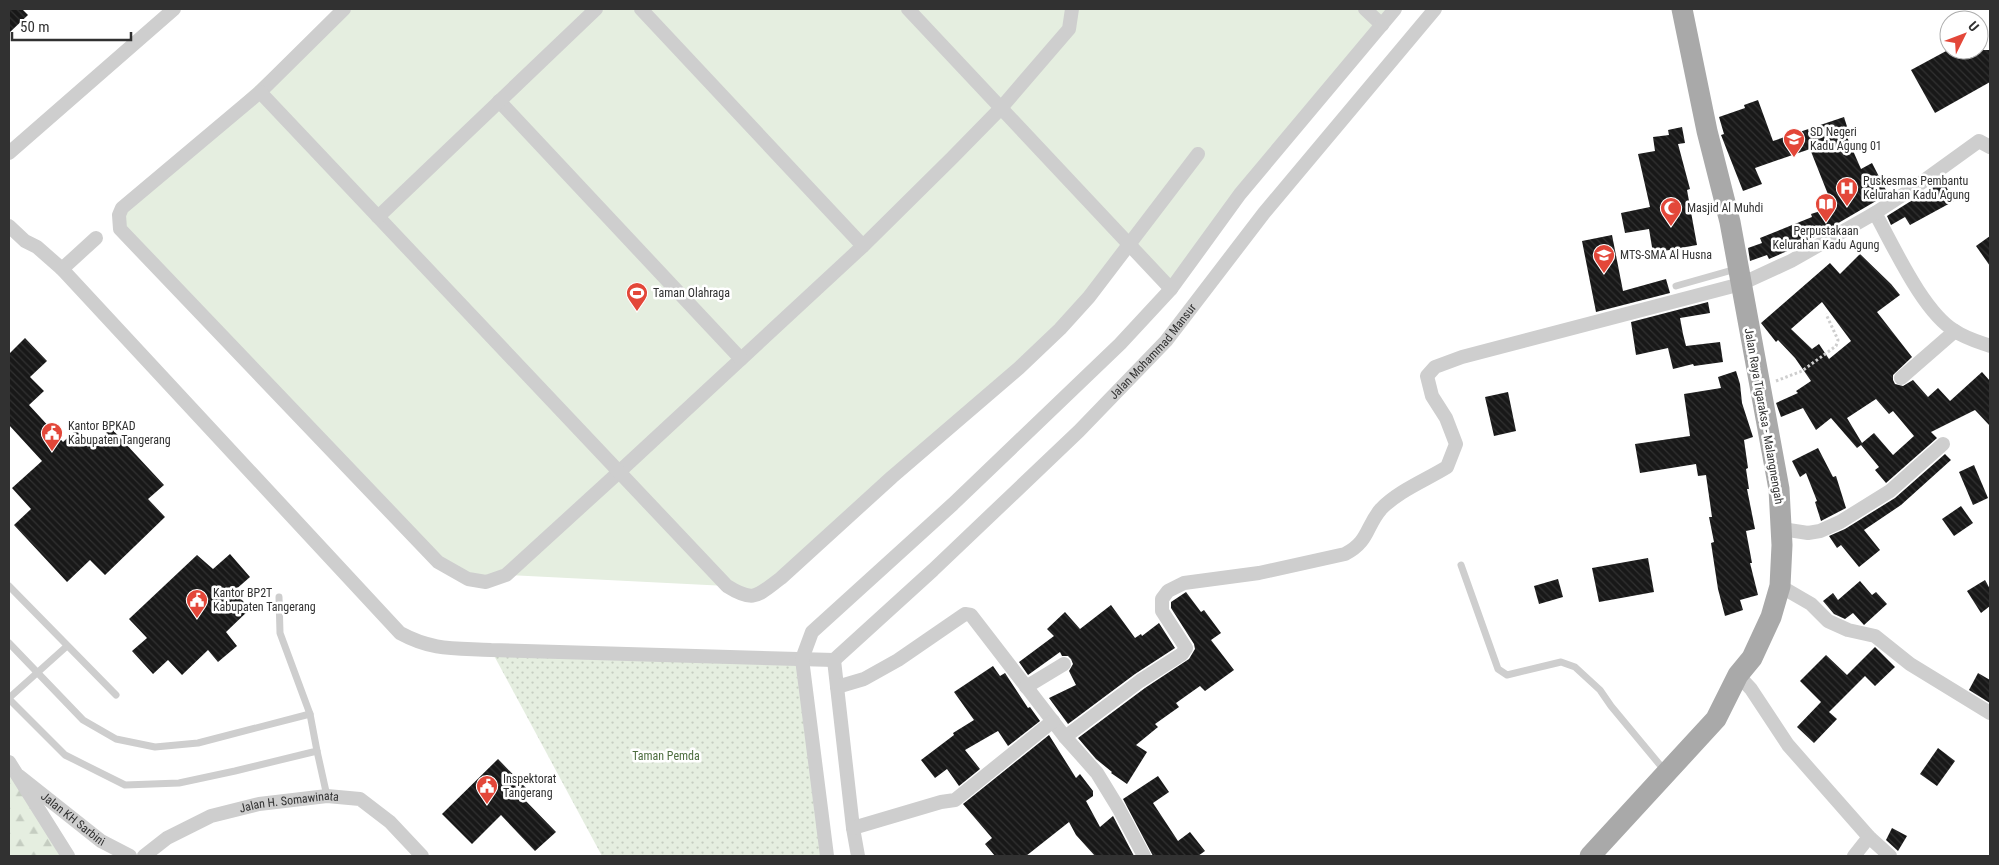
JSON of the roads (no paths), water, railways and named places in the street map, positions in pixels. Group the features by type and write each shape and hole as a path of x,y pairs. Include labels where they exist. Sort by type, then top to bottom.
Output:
{"main road":[{"name":"Jalan Raya Tigaraksa - Malangnengah","path":"1590,856 1716,719 1738,675 1752,658 1771,616 1780,586 1782,529 1779,489 1740,276 1682,9"}],"street":[{"path":"9,153 174,9"},
{"path":"344,9 260,92 122,208 119,215 120,229 438,562 468,579 486,582 506,575 863,246 1001,108 1070,29 1072,9"},
{"path":"378,217 596,9"},
{"path":"641,9 863,246"},
{"path":"908,9 1131,244 1171,289"},
{"path":"1365,9 1382,25"},
{"path":"827,856 802,659 812,632 1011,450 1120,344 1171,289 1240,194 1395,9"},
{"name":"Jalan Mohammad Mansur","path":"834,660 933,570 1079,431 1166,341 1264,213 1435,9"},
{"path":"260,92 727,586 743,596 753,597 765,591 781,578 892,477 1019,368 1078,310 1131,244 1198,154"},
{"path":"499,101 741,359"},
{"path":"1065,737 1140,681 1182,654 1186,648 1162,611 1162,599 1168,591 1184,583 1259,573 1345,554 1356,549 1363,541 1381,510 1399,495 1447,467 1456,444 1446,418 1432,396 1427,376 1435,367 1462,357 1558,331 1791,261 1875,214 1979,141 1990,146"},
{"path":"1875,214 1924,302 1943,323 1955,331 1990,346"},
{"path":"9,226 25,241 37,247 62,269 400,633 434,647 834,660 853,828 858,856"},
{"path":"62,269 96,238"},
{"path":"9,241 25,241"},
{"path":"1901,378 1955,331"},
{"path":"1782,529 1808,533 1820,531 1840,522 1890,491 1944,444"},
{"path":"1780,586 1816,608 1828,621 1848,630 1875,636 1910,664 1990,713"},
{"path":"837,686 864,679 898,660 962,616 968,614 974,618 1052,721 1105,784 1144,856"},
{"path":"1026,687 1064,664"},
{"path":"1738,675 1751,689 1788,745 1869,837 1890,856"},
{"path":"853,828 941,802 955,800 1052,721"},
{"name":"Jalan KH Sarbini","path":"9,762 68,856"},
{"name":"Jalan KH Sarbini","path":"19,776 101,841 130,856"},
{"name":"Jalan H. Somawinata","path":"144,856 167,838 211,816 259,804 327,796 360,799 390,822 422,856"},
{"path":"1854,856 1869,837"}],"lane":[{"path":"1676,286 1740,276"},
{"path":"1461,565 1498,669 1507,675 1561,662 1575,668 1600,690 1667,773"},
{"path":"9,586 116,695"},
{"path":"279,597 280,633 310,714 327,796"},
{"path":"9,643 83,720 116,739 155,747 198,743 310,714"},
{"path":"67,646 9,699 65,755 125,784 179,783 317,751"}],"place":[{"name":"SD Negeri Kadu Agung 01","path":"1794,158"},
{"name":"Puskesmas Pembantu Kelurahan Kadu Agung","path":"1847,207"},
{"name":"Perpustakaan Kelurahan Kadu Agung","path":"1826,223"},
{"name":"Masjid Al Muhdi","path":"1671,227"},
{"name":"MTS-SMA Al Husna","path":"1604,274"},
{"name":"Taman Olahraga","path":"637,312"},
{"name":"Kantor BPKAD Kabupaten Tangerang","path":"52,452"},
{"name":"Kantor BP2T Kabupaten Tangerang","path":"197,619"},
{"name":"Inspektorat Tangerang","path":"487,805"}],"park label":[{"name":"Taman Pemda","path":"666,756"}]}
